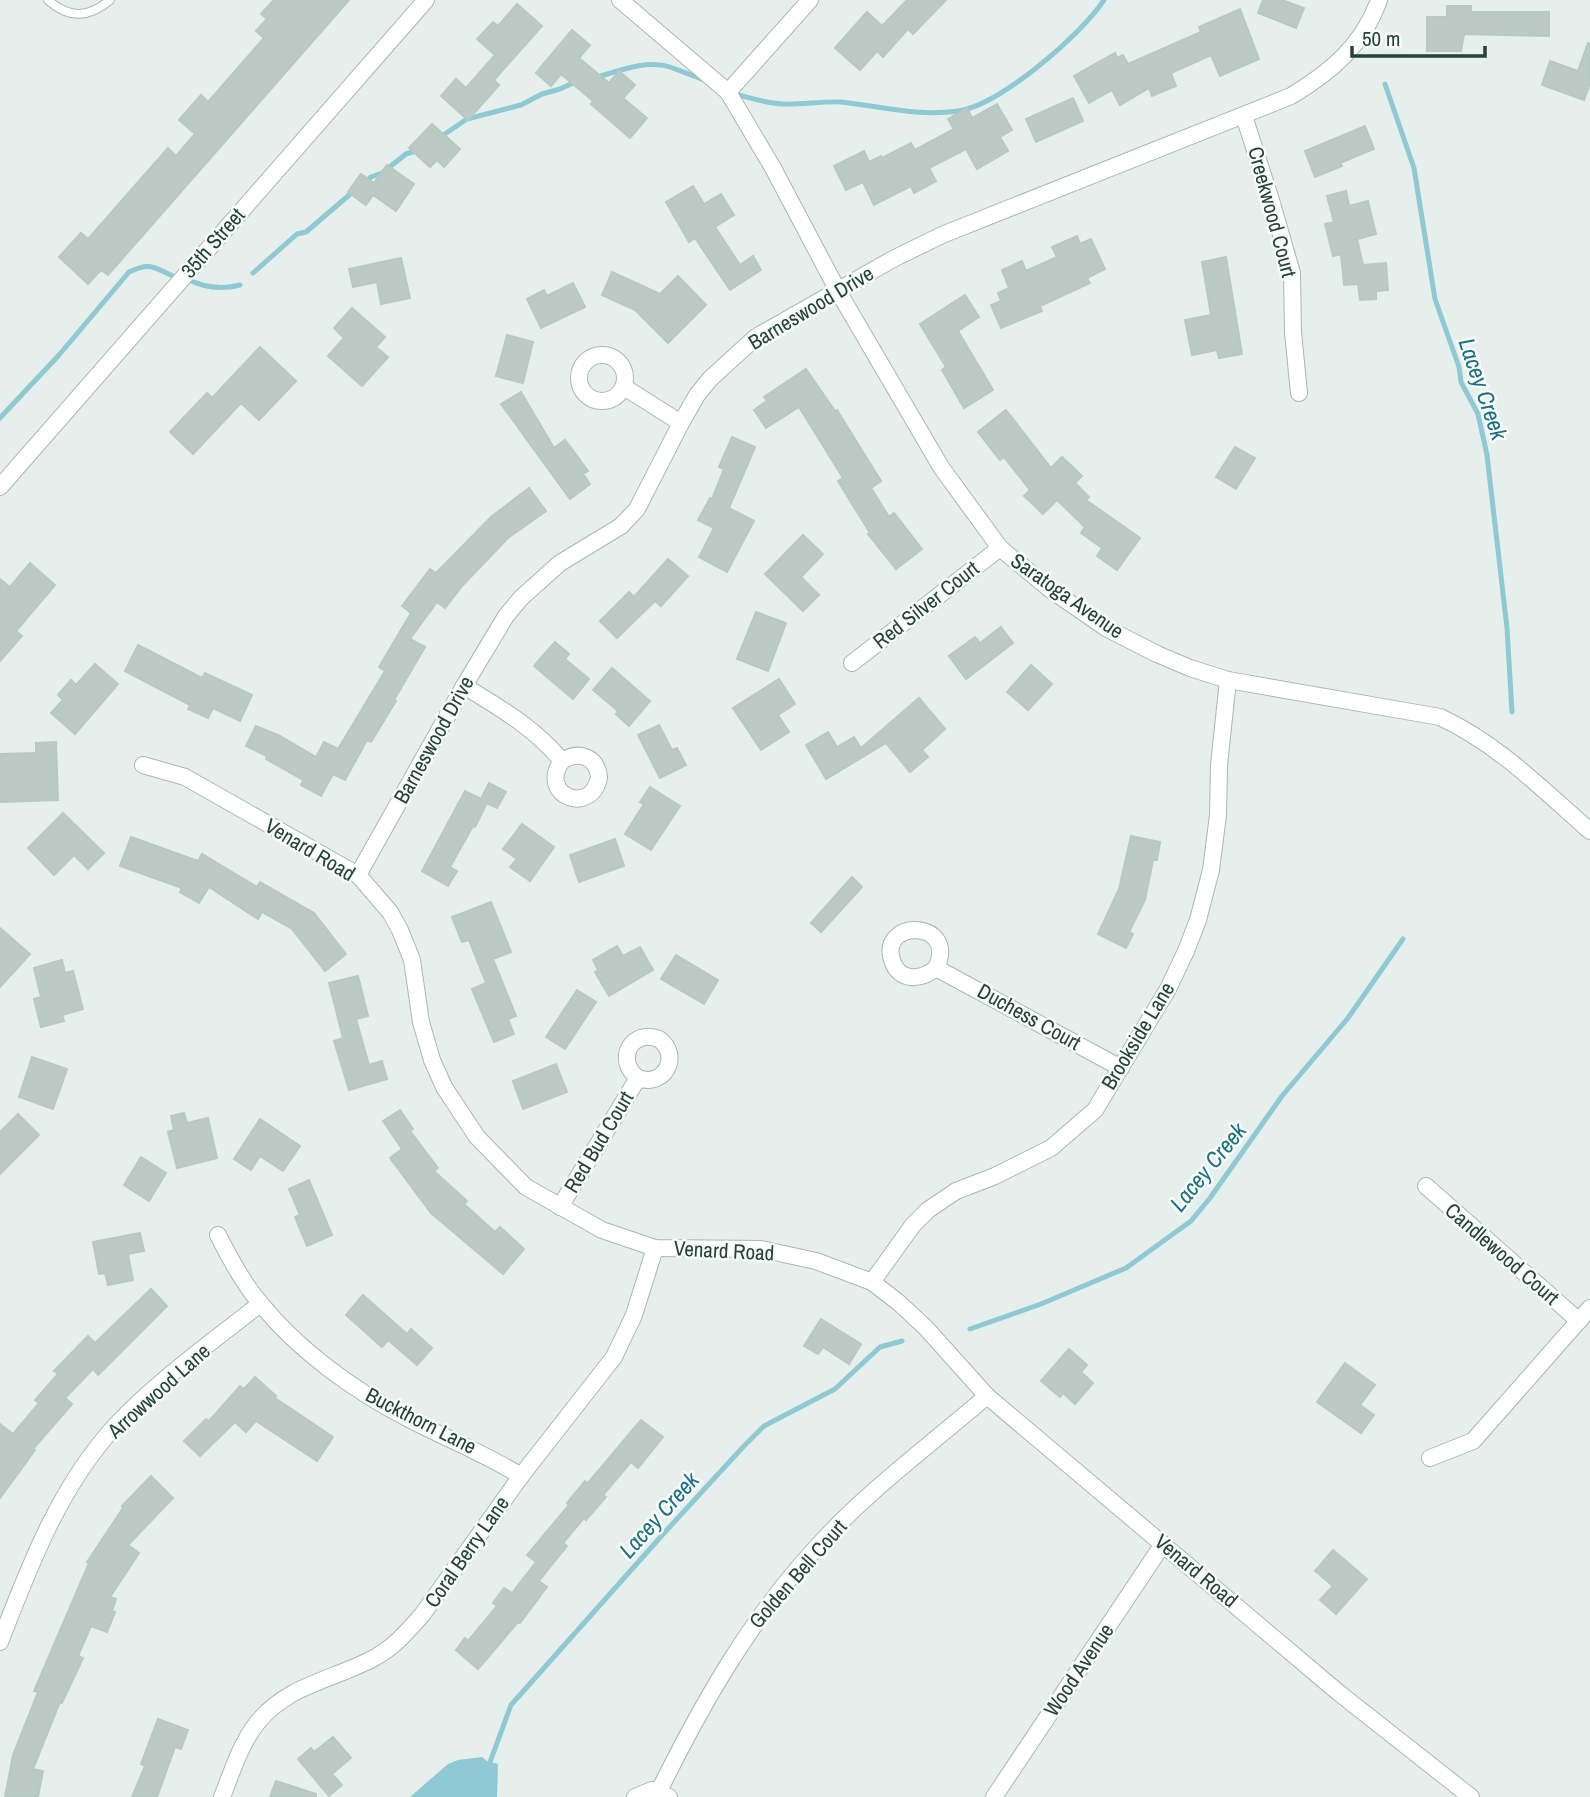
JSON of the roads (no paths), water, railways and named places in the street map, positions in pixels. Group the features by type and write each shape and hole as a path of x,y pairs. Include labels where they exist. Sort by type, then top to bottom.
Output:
{"street":[{"name":"35th Street","path":"0,487 426,0"},
{"name":"Saratoga Avenue","path":"620,0 728,92 773,169 838,291 941,467 1000,548 1051,590 1106,628 1157,654 1228,680 1440,717 1493,747 1590,831"},
{"path":"728,92 810,0"},
{"name":"Barneswood Drive","path":"358,876 506,616 521,598 560,563 621,527 637,509 697,395 731,358 756,337 893,259 942,235 1291,96 1334,67 1364,33 1379,0"},
{"name":"Creekwood Court","path":"1244,116 1292,273 1293,332 1299,393"},
{"path":"624,387 681,423"},
{"name":"Red Silver Court","path":"852,663 1000,548"},
{"name":"Brookside Lane","path":"872,1282 913,1225 929,1210 956,1191 995,1176 1051,1148 1095,1110 1168,989 1186,951 1204,898 1214,852 1228,680"},
{"path":"464,686 530,728 562,761"},
{"name":"Venard Road","path":"144,765 185,777 358,876 390,912 400,930 412,960 421,1022 432,1060 457,1110 477,1138 526,1187 602,1230 655,1248 761,1249 817,1261 872,1282 926,1328 987,1396 1339,1693 1389,1730 1470,1797"},
{"name":"Duchess Court","path":"936,968 1121,1068"},
{"name":"Red Bud Court","path":"560,1207 638,1078"},
{"name":"Candlewood Court","path":"1426,1186 1578,1321"},
{"name":"Buckthorn Lane","path":"218,1235 260,1304 303,1346 352,1385 408,1419 494,1459 521,1476"},
{"name":"Coral Berry Lane","path":"222,1797 240,1750 263,1716 295,1691 375,1657 404,1636 432,1602 521,1476 614,1357 634,1315 655,1248"},
{"name":"Arrowwood Lane","path":"0,1642 43,1537 65,1496 98,1448 117,1424 156,1388 260,1304"},
{"path":"1430,1458 1473,1441 1590,1308"},
{"name":"Golden Bell Court","path":"635,1797 646,1791 664,1794 704,1702 739,1644 775,1595 843,1519 987,1396"},
{"name":"Wood Avenue","path":"994,1797 1163,1544"}],"lane":[{"path":"48,0 69,14 81,16 93,12 110,0"}],"water":[{"path":"482,1757 498,1764 497,1797 410,1797 448,1764"}],"waterway":[{"path":"735,94 782,104 841,102 914,112 958,111 995,96 1038,67 1077,32 1104,0"},
{"path":"594,78 651,64 670,67 705,80"},
{"path":"439,138 467,119 521,105 577,81"},
{"name":"Lacey Creek","path":"1385,84 1414,168 1435,299 1459,367 1461,382 1478,414 1487,455 1507,628 1512,712"},
{"path":"363,184 406,154 419,150"},
{"path":"253,273 297,234 306,232 355,190"},
{"path":"0,418 59,355 129,272 148,266 175,277"},
{"path":"185,278 212,287 240,285"},
{"name":"Lacey Creek","path":"970,1329 1041,1304 1126,1268 1191,1221 1282,1096 1348,1018 1403,939"},
{"name":"Lacey Creek","path":"490,1762 511,1705 743,1447 764,1426 835,1389 880,1347 902,1341"}]}
